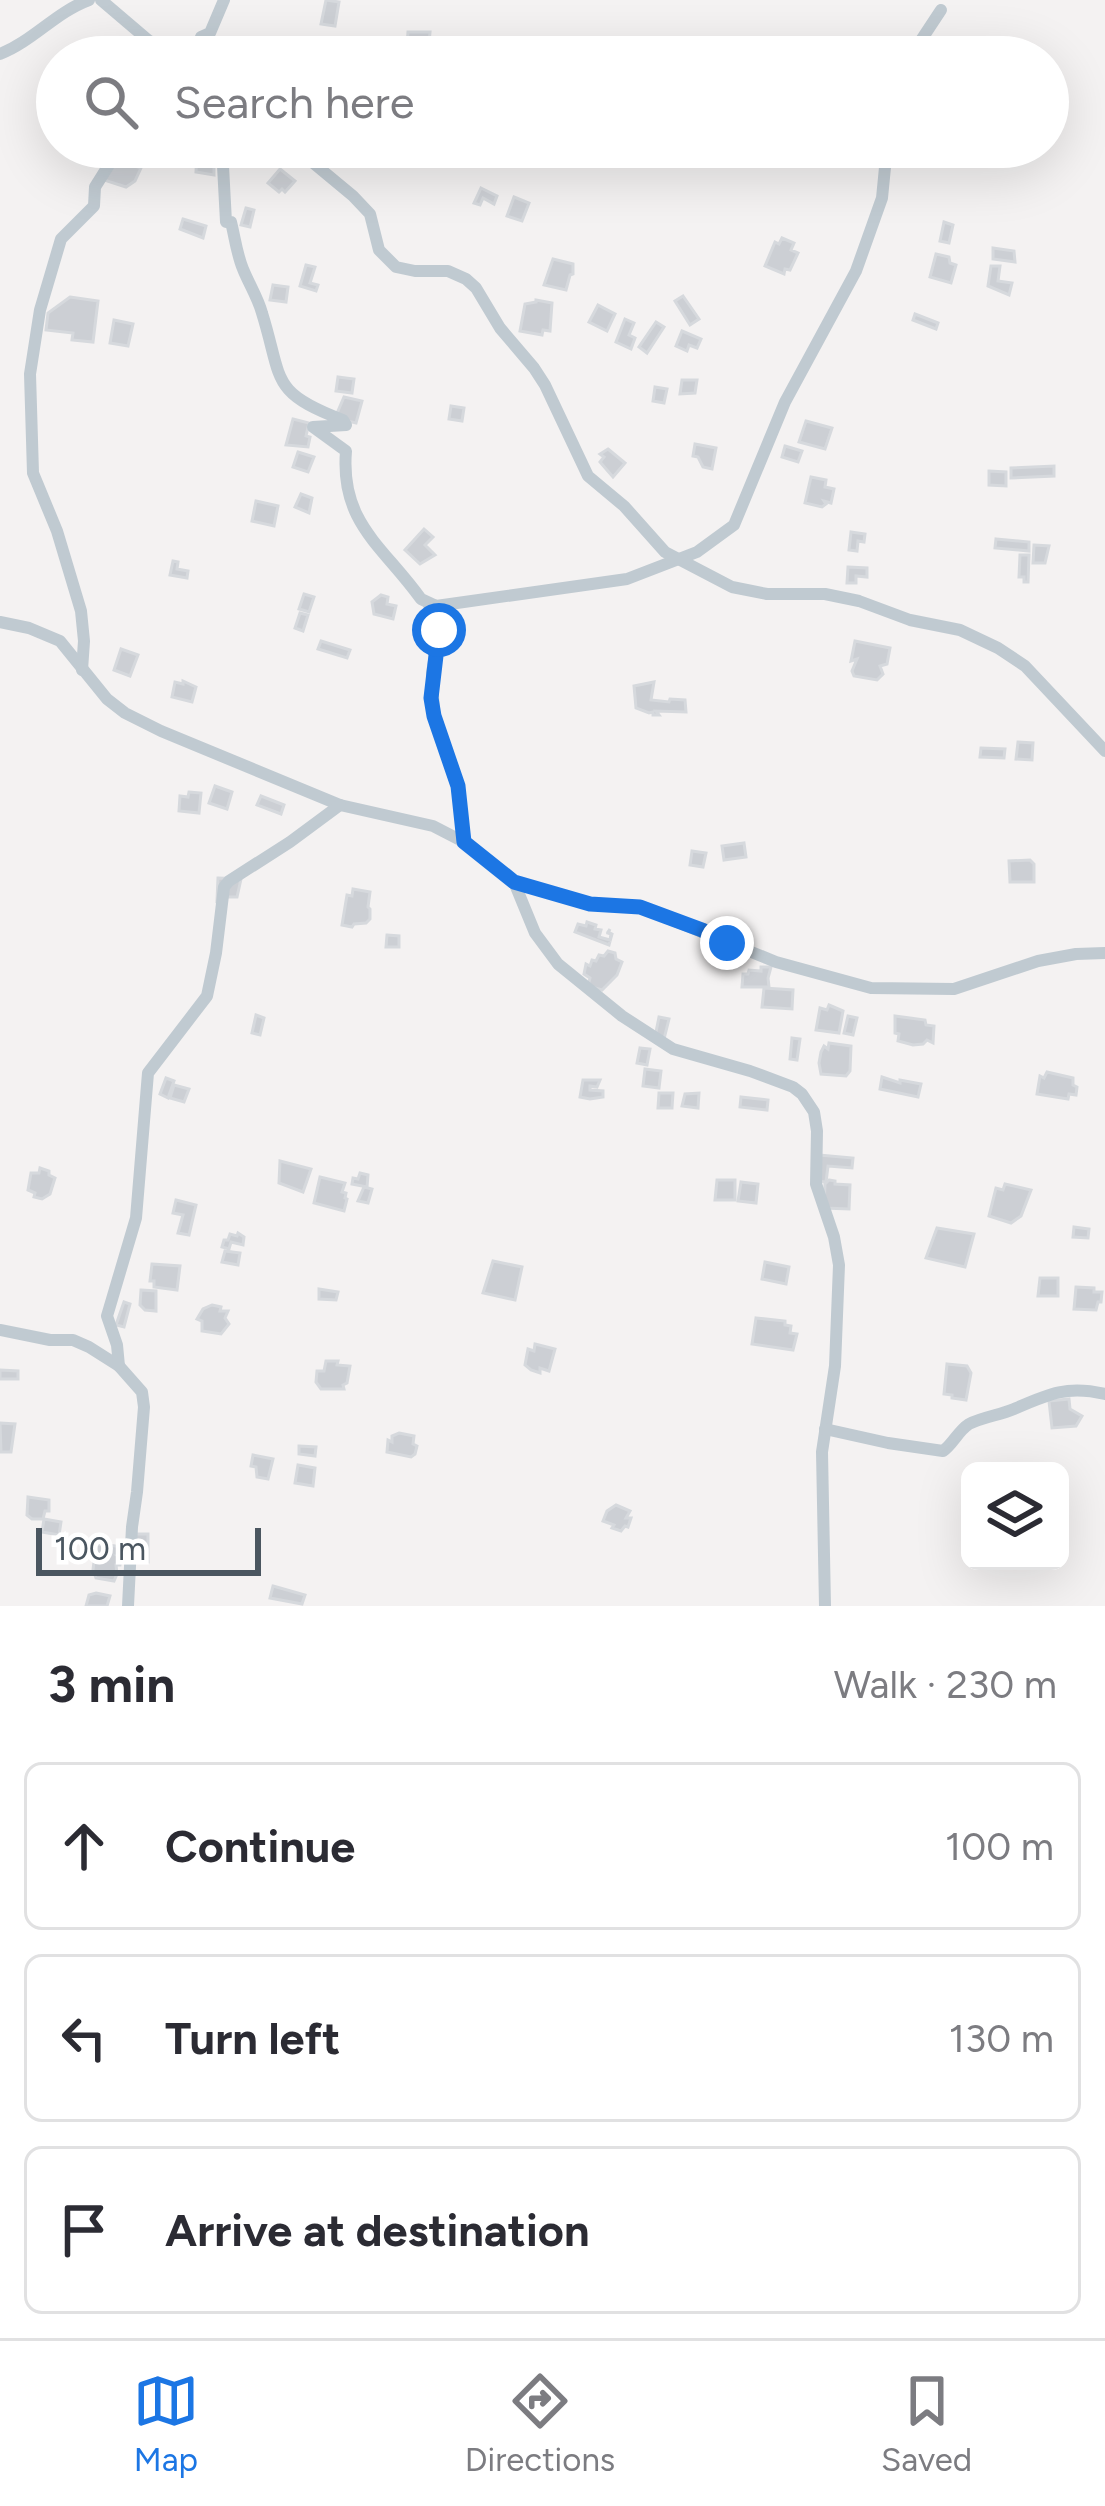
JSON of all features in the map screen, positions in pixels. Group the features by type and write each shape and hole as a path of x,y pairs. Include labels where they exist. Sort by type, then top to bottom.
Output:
{"street":[{"path":"0,53 89,0"},
{"path":"101,0 143,36"},
{"path":"205,36 224,0"},
{"path":"924,36 941,10"},
{"path":"82,670 81,610 33,473 30,374 40,310 61,238 94,206 95,187 107,168"},
{"path":"223,168 226,221 231,222 241,266 262,314 282,383 293,395 343,420 346,425 313,427 346,452 345,485 354,514 429,604 439,630 432,673 434,716 458,786 464,842"},
{"path":"319,168 370,214 379,250 396,267 448,271 476,288 500,328 534,368 588,476 624,506 653,542 679,561 732,587 767,594 825,594 960,630 1024,666 1105,751"},
{"path":"429,604 627,579 679,561 716,541 734,524 785,402 856,271 882,198 885,168"},
{"path":"0,622 60,641 107,699 161,731 340,805 433,826 464,842 514,882 590,904 640,907 776,962 871,988 954,989 1020,965 1105,953"},
{"path":"119,1366 107,1316 136,1218 148,1073 207,997 224,887 340,805"},
{"path":"514,882 535,933 558,964 622,1016 673,1049 773,1078 793,1087 810,1103 817,1131 816,1184 838,1265 835,1366 822,1452 825,1606"},
{"path":"0,1330 73,1340 102,1353 142,1392 128,1606"},
{"path":"825,1429 943,1451 969,1424 1031,1399 1052,1392 1105,1394"}],"building":[{"path":"326,0 339,2 335,26 321,24"},
{"path":"112,168 141,168 126,187 104,180"},
{"path":"196,168 214,168 214,175 196,172"},
{"path":"280,169 295,181 285,192 268,183"},
{"path":"481,188 497,196 494,204 483,198 480,205 474,203"},
{"path":"514,197 529,203 522,221 507,216"},
{"path":"246,208 254,210 250,227 241,225"},
{"path":"183,219 206,226 203,238 180,229"},
{"path":"944,222 953,225 949,243 940,241"},
{"path":"782,238 794,243 791,250 798,253 784,274 765,266 775,242 779,244"},
{"path":"993,248 1014,251 1015,262 993,259"},
{"path":"936,254 949,257 956,265 951,283 930,277"},
{"path":"553,259 573,264 566,290 544,285"},
{"path":"306,265 315,267 310,283 318,285 316,291 300,286"},
{"path":"991,266 1000,266 998,281 1012,283 1009,295 988,286"},
{"path":"273,285 288,287 286,302 270,300"},
{"path":"683,296 699,319 690,325 675,301"},
{"path":"70,297 98,301 93,342 72,340 73,333 46,330 48,313"},
{"path":"552,303 550,331 543,330 542,335 520,331 525,304"},
{"path":"598,305 615,314 607,331 589,322"},
{"path":"915,314 938,323 936,329 913,320"},
{"path":"625,319 634,323 631,349 616,342"},
{"path":"114,320 133,324 128,346 110,343"},
{"path":"656,322 664,327 647,353 639,347"},
{"path":"682,331 701,339 697,348 689,345 687,351 676,346"},
{"path":"338,377 354,379 352,393 336,391"},
{"path":"682,380 697,380 695,393 680,394"},
{"path":"655,387 667,389 664,403 653,401"},
{"path":"344,397 362,401 356,423 335,418"},
{"path":"451,406 464,408 462,421 449,419"},
{"path":"293,419 309,423 308,447 286,445"},
{"path":"806,421 832,428 825,449 799,442"},
{"path":"695,444 716,448 712,469 693,456"},
{"path":"785,446 802,451 798,462 782,457"},
{"path":"608,449 625,463 613,477 600,462 604,457 600,454"},
{"path":"298,452 314,457 308,472 293,467"},
{"path":"1054,466 1054,476 1011,478 1011,468"},
{"path":"989,471 1006,472 1006,486 989,485"},
{"path":"811,477 826,480 825,487 834,489 831,503 824,501 822,507 805,503"},
{"path":"301,494 312,498 309,513 295,507"},
{"path":"256,501 278,506 274,526 252,521"},
{"path":"424,529 433,537 425,545 435,555 420,564 405,550"},
{"path":"851,532 865,534 857,551 849,550"},
{"path":"996,539 1029,542 1029,551 995,548"},
{"path":"1034,545 1049,546 1045,563 1033,563"},
{"path":"1020,555 1029,555 1028,582 1019,577"},
{"path":"173,561 178,562 177,569 188,571 187,578 170,575"},
{"path":"848,567 867,568 867,577 856,576 856,583 847,583"},
{"path":"304,594 314,597 309,612 299,609"},
{"path":"381,595 388,597 387,604 396,606 393,619 374,614 372,602"},
{"path":"300,613 308,615 303,631 295,628"},
{"path":"321,641 350,650 347,658 318,649"},
{"path":"855,641 890,648 877,680 854,676"},
{"path":"121,649 138,655 130,676 114,670"},
{"path":"175,682 196,687 192,702 172,697"},
{"path":"654,682 651,700 685,700 686,712 656,711 659,715 653,715 636,708 634,686"},
{"path":"1018,742 1033,743 1032,760 1016,759"},
{"path":"981,748 1005,749 1004,758 980,757"},
{"path":"215,786 232,792 227,809 209,803"},
{"path":"189,792 201,793 199,813 179,811 180,796 188,797"},
{"path":"261,796 284,805 281,814 257,805"},
{"path":"744,843 746,857 724,860 722,846"},
{"path":"692,851 706,853 703,867 690,865"},
{"path":"1030,860 1034,882 1010,882 1009,861"},
{"path":"218,878 241,879 237,897 217,901"},
{"path":"353,889 370,892 370,919 352,927 342,925 347,895 352,896"},
{"path":"587,922 601,930 599,937 610,940 608,933 612,934 609,945 575,932 578,924 586,926"},
{"path":"387,935 399,936 399,947 386,947"},
{"path":"608,951 622,962 617,975 602,990 588,986 586,964 590,966"},
{"path":"761,967 771,967 769,987 742,987 743,974 761,971"},
{"path":"764,988 793,990 792,1009 762,1007"},
{"path":"829,1005 843,1011 839,1033 816,1030 820,1008 827,1010"},
{"path":"256,1015 264,1018 260,1035 252,1033"},
{"path":"848,1016 857,1018 853,1035 844,1033"},
{"path":"895,1016 934,1026 933,1043 898,1041"},
{"path":"659,1017 669,1019 664,1039 655,1037"},
{"path":"792,1038 800,1039 797,1060 790,1059"},
{"path":"829,1043 851,1046 846,1076 821,1074 821,1052"},
{"path":"640,1048 650,1049 647,1065 637,1063"},
{"path":"645,1069 661,1071 659,1088 643,1086"},
{"path":"1047,1072 1073,1078 1076,1095 1069,1094 1068,1099 1037,1094 1040,1076 1044,1078"},
{"path":"882,1077 921,1084 918,1097 880,1089"},
{"path":"166,1078 174,1081 168,1098 160,1094"},
{"path":"583,1080 600,1080 590,1090 603,1091 603,1097 580,1097"},
{"path":"174,1085 189,1089 184,1102 170,1098"},
{"path":"659,1093 673,1093 672,1108 658,1108"},
{"path":"699,1093 698,1108 682,1106 685,1094"},
{"path":"741,1097 768,1100 767,1110 740,1107"},
{"path":"819,1155 853,1158 852,1168 828,1166 826,1182 817,1181"},
{"path":"280,1161 311,1169 303,1192 279,1183"},
{"path":"40,1168 55,1178 50,1194 42,1199 28,1190 31,1173 39,1173"},
{"path":"360,1173 368,1175 367,1187 352,1184"},
{"path":"320,1177 345,1183 344,1211 314,1203"},
{"path":"717,1180 735,1180 735,1200 715,1200"},
{"path":"829,1180 850,1185 849,1209 824,1208"},
{"path":"741,1182 758,1184 756,1203 738,1201"},
{"path":"1005,1184 1031,1190 1021,1216 1011,1223 989,1216 996,1188 1003,1190"},
{"path":"364,1187 372,1189 368,1203 358,1201"},
{"path":"176,1200 196,1205 189,1235 178,1233 183,1215 173,1213"},
{"path":"1074,1227 1089,1229 1088,1238 1073,1237"},
{"path":"937,1228 974,1234 965,1267 926,1258"},
{"path":"230,1234 244,1237 243,1245 231,1242 229,1249 222,1247"},
{"path":"225,1251 240,1253 238,1265 222,1262"},
{"path":"493,1261 522,1267 515,1300 483,1293"},
{"path":"765,1262 789,1267 786,1284 762,1279"},
{"path":"152,1264 180,1266 177,1290 154,1287"},
{"path":"1040,1278 1058,1278 1058,1296 1038,1296"},
{"path":"1076,1287 1102,1292 1096,1310 1074,1309"},
{"path":"319,1289 338,1292 336,1300 319,1299"},
{"path":"141,1290 156,1291 156,1311 140,1305"},
{"path":"124,1302 130,1304 124,1327 116,1325"},
{"path":"212,1305 228,1311 229,1324 221,1334 202,1331 202,1321 197,1319"},
{"path":"756,1318 791,1326 790,1333 797,1334 793,1350 752,1344"},
{"path":"535,1344 555,1349 549,1371 540,1368 540,1373 525,1365 528,1349 534,1351"},
{"path":"326,1361 350,1366 344,1389 321,1389 316,1382 317,1371 324,1371"},
{"path":"947,1364 967,1366 971,1373 966,1400 944,1394"},
{"path":"0,1370 18,1371 18,1379 0,1379"},
{"path":"1069,1399 1070,1409 1082,1416 1076,1426 1052,1428 1049,1401"},
{"path":"0,1423 15,1424 11,1452 1,1452"},
{"path":"392,1436 414,1436 417,1446 411,1457 387,1452 388,1440 392,1442"},
{"path":"299,1446 316,1447 315,1456 299,1454"},
{"path":"253,1455 273,1459 268,1479 257,1477 256,1467 251,1466"},
{"path":"298,1465 315,1468 313,1486 295,1483"},
{"path":"28,1497 49,1500 43,1519 27,1515"},
{"path":"616,1505 630,1511 628,1527 621,1531 603,1521"},
{"path":"44,1519 61,1522 59,1535 42,1532"},
{"path":"135,1534 148,1534 148,1562 134,1562"},
{"path":"96,1545 123,1547 114,1581 96,1578 93,1570"},
{"path":"273,1586 305,1595 302,1604 270,1598"},
{"path":"89,1595 110,1596 107,1606 86,1606"}],"route":[{"path":"439,630 431,698 458,786 464,842 514,882 590,904 640,907 727,943"}]}
